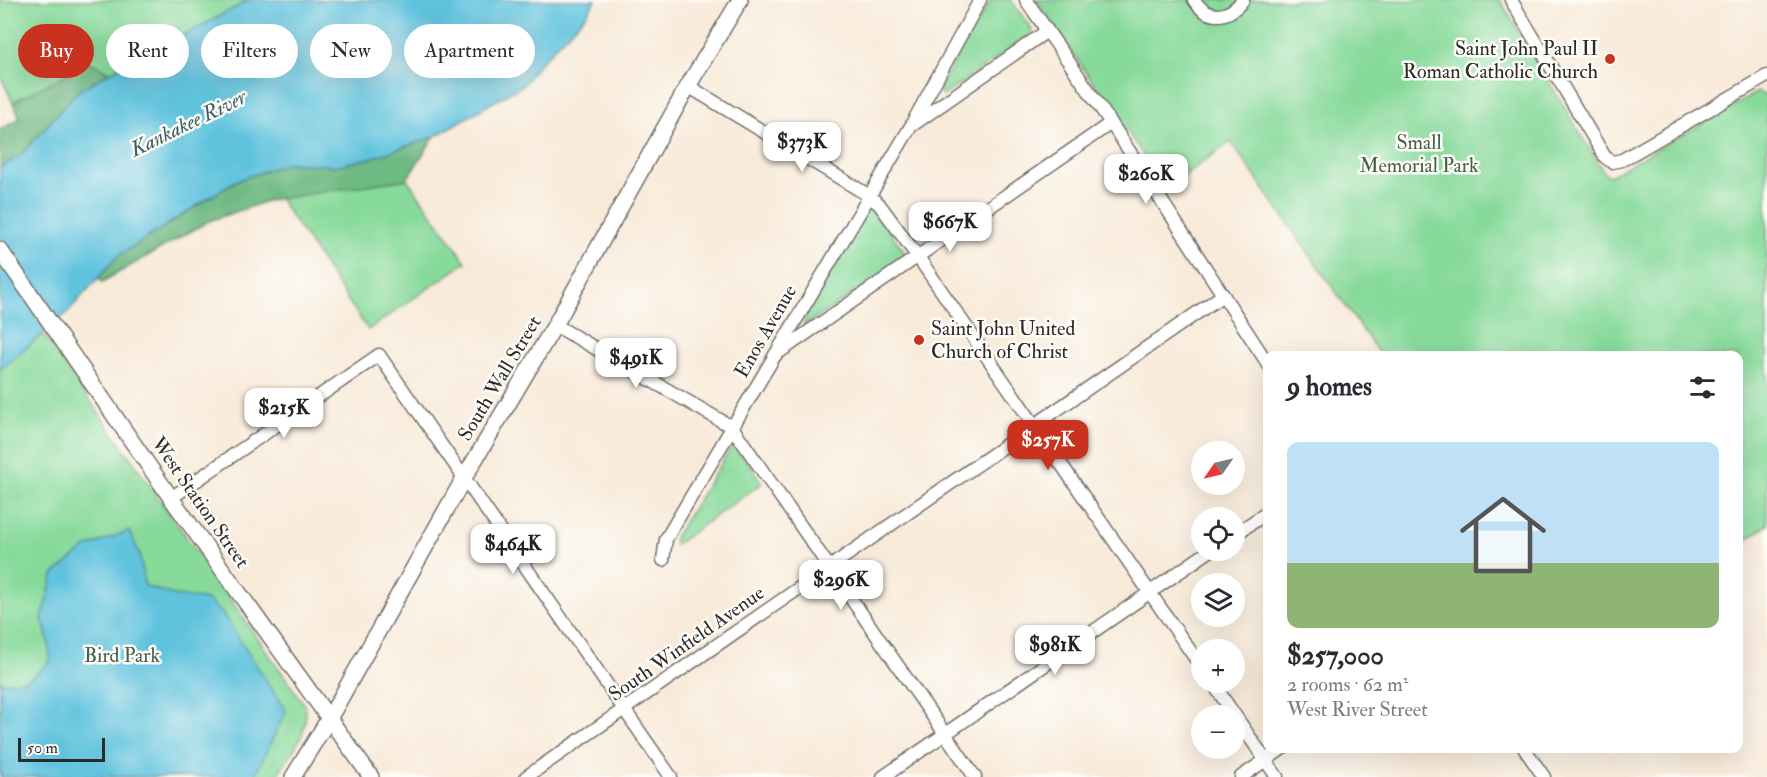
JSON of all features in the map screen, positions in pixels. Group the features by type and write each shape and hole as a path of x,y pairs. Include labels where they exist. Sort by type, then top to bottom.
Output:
{"main road":[{"name":"South Wall Street","path":"293,777 330,717 464,478 555,325 688,86 740,0"},
{"name":"West Station Street","path":"0,250 171,498 371,777"}],"street":[{"name":"Enos Avenue","path":"663,560 666,539 911,126 980,0"},
{"path":"1026,0 1111,123 1263,356"},
{"path":"1194,0 1206,13 1213,16 1228,14 1243,0"},
{"path":"1511,0 1605,157 1612,162 1622,160 1767,76"},
{"name":"Enos Avenue","path":"911,126 1047,31"},
{"path":"688,86 868,195 879,204 1191,652"},
{"path":"772,358 1111,123"},
{"name":"South Winfield Avenue","path":"526,777 1223,295"},
{"path":"555,325 732,427 975,777"},
{"path":"171,498 380,355 671,777"},
{"path":"1245,528 1263,515"},
{"path":"883,777 1195,561"},
{"path":"1219,693 1277,777"},
{"path":"1241,777 1276,753"},
{"path":"1527,753 1544,777"}],"green space":[{"path":"0,0 253,0 207,24 201,24 201,27 189,33 189,24 106,24 106,75 24,126 0,75"},
{"path":"991,0 1011,0 1032,30 1031,34 943,96 938,89"},
{"name":"Small Memorial Park","path":"1036,0 1500,0 1604,173 1610,176 1757,92 1767,96 1767,525 1743,542 1743,351 1377,351 1231,142 1166,188"},
{"path":"94,64 106,70 106,74 78,91 22,154 0,168 0,130 20,118 13,102 59,78 94,78"},
{"path":"434,137 407,179 270,200 209,221 102,282 98,278 117,257 236,181 288,163 335,166 371,158"},
{"path":"407,179 466,262 368,330 279,198"},
{"path":"872,208 904,251 905,260 804,326 804,319 864,215"},
{"name":"Bird Park","path":"43,334 304,704 305,724 302,734 276,777 0,777 0,370"},
{"path":"734,443 737,444 762,483 675,545 674,538"}],"water":[{"name":"Kankakee River","path":"249,0 596,0 586,15 535,69 535,24 404,24 404,78 528,78 523,85 434,137 371,158 335,166 288,163 235,181 117,257 65,315 0,370 0,168 22,154 78,91 106,74 106,78 189,78 189,33 201,26 201,78 298,78 298,24 205,24"},
{"path":"129,531 140,555 145,586 177,596 207,600 222,613 286,711 254,777 0,777 0,682 8,683 28,679 50,661 49,643 42,619 53,575 85,548"}],"place":[{"name":"Saint John Paul II Roman Catholic Church","path":"1610,59"},
{"name":"Saint John United Church of Christ","path":"919,340"}]}
